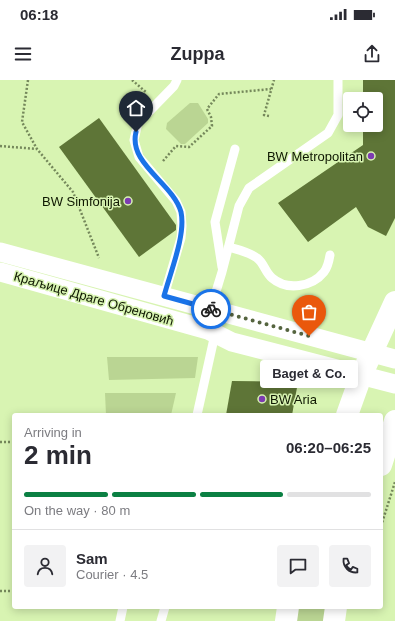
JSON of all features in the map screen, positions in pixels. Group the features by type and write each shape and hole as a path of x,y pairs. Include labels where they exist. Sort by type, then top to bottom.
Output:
{"main road":[{"path":"348,413 361,376 395,302"},
{"path":"383,459 395,421"},
{"path":"286,621 288,609"},
{"path":"334,621 336,609"}],"street":[{"name":"Краљице Драге Обреновић","path":"0,252 395,359"},
{"name":"Краљице Драге Обреновић","path":"0,272 208,330 232,342 395,384"}],"lane":[{"path":"164,296 181,238 181,212 176,200 139,157 134,140 138,123 174,86 177,80"},
{"path":"211,308 229,247 239,206 249,188 328,133 338,115 338,80"},
{"path":"222,272 215,222 235,149"},
{"path":"229,247 249,253 259,259 271,277 279,283 300,286 319,278 326,271 330,255"},
{"path":"197,413 215,334"},
{"path":"120,621 123,609"},
{"path":"161,621 164,609"}],"path":[{"path":"28,80 22,122 37,149 73,192 102,264"},
{"path":"132,80 158,102"},
{"path":"269,116 264,115 274,80"},
{"path":"164,161 176,146 189,147 212,126 211,117 206,109 220,94 271,89"},
{"path":"0,146 37,149"},
{"path":"0,442 12,442"},
{"path":"383,520 395,482"},
{"path":"0,591 12,591"}],"green space":[{"path":"190,103 198,103 208,119 208,123 185,144 181,144 166,129 167,123"},
{"path":"107,357 198,357 195,378 109,380"},
{"path":"105,393 176,393 171,413 106,413"},
{"path":"288,609 336,609 334,621 286,621"}],"building":[{"name":"BW Metropolitan","path":"363,80 395,80 395,218 386,236 368,227 356,207 308,242 278,203 363,145 363,132 383,132 383,92 363,92"},
{"name":"BW Simfonija","path":"99,118 176,225 176,230 139,257 59,147"},
{"name":"BW Aria","path":"232,381 298,382 292,413 226,413"}],"way so far":[{"path":"211,309 309,336"}],"place":[{"name":"BW Metropolitan","path":"371,156"},
{"name":"BW Simfonija","path":"128,201"},
{"name":"Baget & Co.","path":"309,336"},
{"name":"BW Aria","path":"262,399"}],"route":[{"path":"136,132 134,140 139,157 176,200 181,212 181,238 164,296 211,309"}]}
